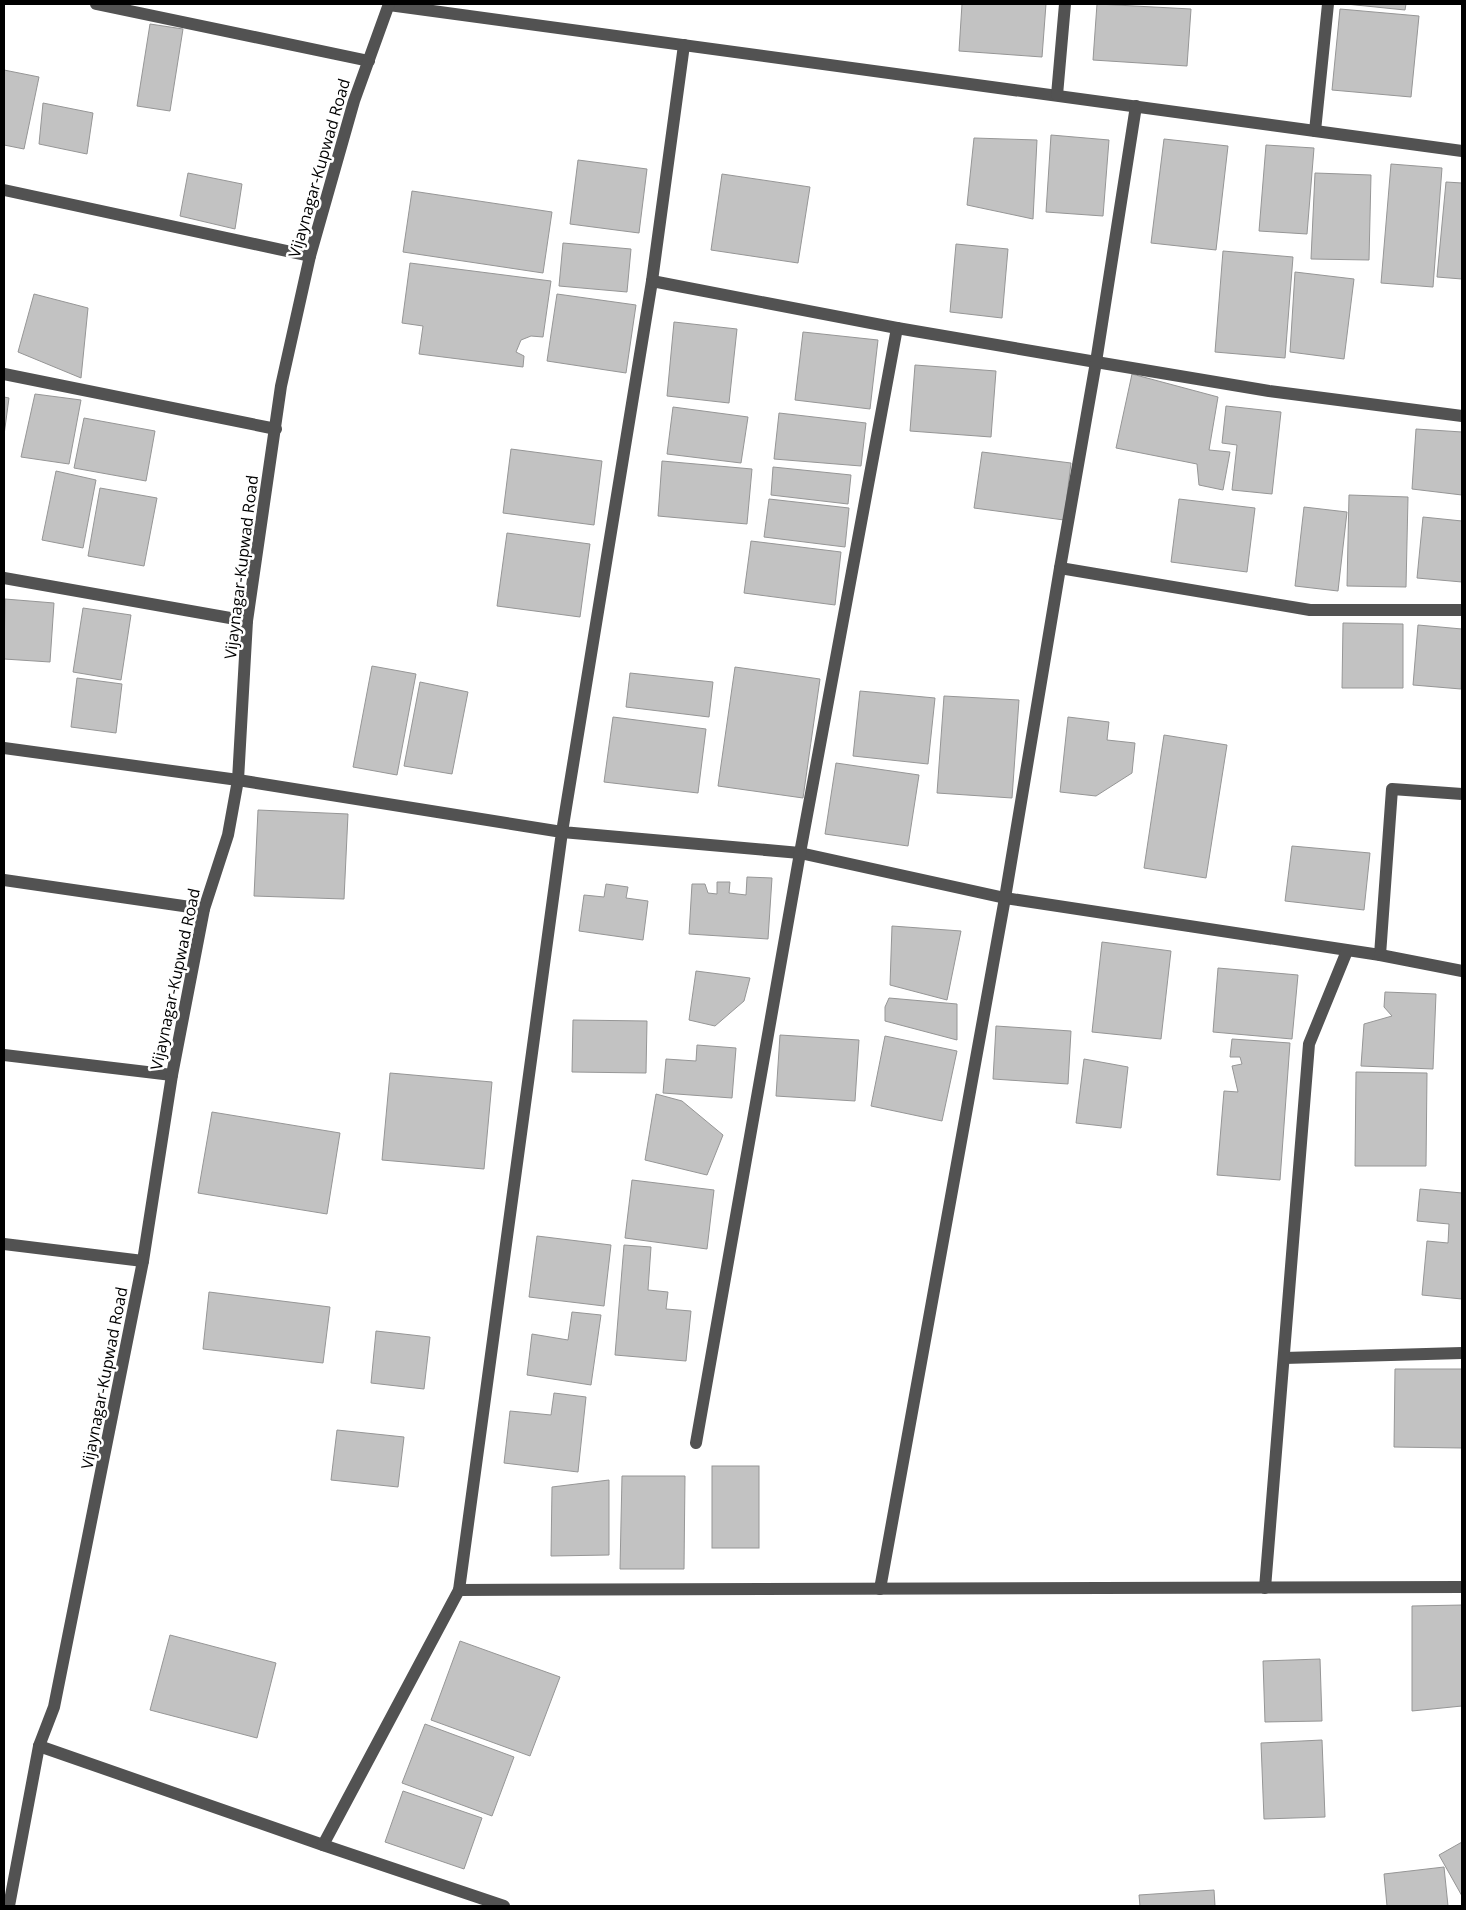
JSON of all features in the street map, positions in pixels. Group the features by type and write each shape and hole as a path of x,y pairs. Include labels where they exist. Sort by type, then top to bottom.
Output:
{"street":[{"path":"96,4 369,62"},
{"path":"389,4 1462,151"},
{"name":"Vijaynagar-Kupwad Road","path":"9,1906 39,1746 54,1707 143,1260 172,1074 204,909 228,835 238,780 247,621 281,386 310,256 354,101 389,4"},
{"path":"1057,95 1065,4"},
{"path":"1315,130 1328,4"},
{"path":"322,1845 459,1590 562,832 652,281 684,45"},
{"path":"880,1589 1005,898 1096,362 1136,106"},
{"path":"4,190 310,256"},
{"path":"652,281 897,328 1269,391 1462,416"},
{"path":"696,1443 800,853 897,328"},
{"path":"4,374 276,428"},
{"path":"1060,568 1310,610 1462,610"},
{"path":"4,578 247,621"},
{"path":"4,748 238,780 562,832 800,853 1005,898 1380,955 1462,971"},
{"path":"1380,955 1392,788 1462,794"},
{"path":"4,880 204,909"},
{"path":"1265,1588 1308,1044 1347,951"},
{"path":"4,1055 172,1074"},
{"path":"4,1244 143,1260"},
{"path":"1284,1358 1462,1353"},
{"path":"459,1590 1462,1587"},
{"path":"39,1746 322,1845 504,1906"}],"building":[{"path":"962,4 1046,4 1042,57 959,51"},
{"path":"1097,4 1191,9 1187,66 1093,60"},
{"path":"1346,4 1406,4 1405,10"},
{"path":"1340,9 1419,16 1411,97 1332,90"},
{"path":"150,24 183,29 170,111 137,106"},
{"path":"4,70 39,77 24,149 4,145"},
{"path":"43,103 93,113 87,154 39,144"},
{"path":"1051,135 1109,140 1103,216 1046,212"},
{"path":"974,138 1037,140 1033,219 967,205"},
{"path":"1164,139 1228,146 1216,250 1151,243"},
{"path":"1266,145 1314,148 1307,234 1259,231"},
{"path":"578,160 647,169 639,233 570,224"},
{"path":"1391,164 1442,168 1433,287 1381,283"},
{"path":"188,173 242,184 235,229 180,216"},
{"path":"1315,173 1371,175 1369,260 1311,259"},
{"path":"722,174 810,187 798,263 711,250"},
{"path":"1446,182 1462,183 1462,279 1437,277"},
{"path":"412,191 552,212 543,273 403,252"},
{"path":"563,243 631,249 627,292 559,286"},
{"path":"956,244 1008,249 1002,318 950,312"},
{"path":"1223,251 1293,257 1285,358 1215,352"},
{"path":"410,263 551,281 543,337 531,336 521,340 516,352 524,356 523,367 419,354 423,326 402,323"},
{"path":"1295,272 1354,279 1344,359 1290,352"},
{"path":"34,294 88,308 81,378 18,352"},
{"path":"557,294 636,305 626,373 547,361"},
{"path":"674,322 737,329 729,403 667,396"},
{"path":"803,332 878,340 870,409 795,400"},
{"path":"915,365 996,371 991,437 910,431"},
{"path":"1132,374 1218,397 1209,450 1230,452 1223,490 1199,485 1197,464 1116,448"},
{"path":"35,394 81,400 69,464 21,457"},
{"path":"4,397 9,398 4,435"},
{"path":"1226,406 1281,412 1272,494 1232,490 1237,445 1222,443"},
{"path":"673,407 748,417 741,463 667,454"},
{"path":"779,413 866,423 861,466 774,459"},
{"path":"84,418 155,431 146,481 74,468"},
{"path":"1416,429 1462,432 1462,495 1412,489"},
{"path":"511,449 602,461 594,525 503,513"},
{"path":"982,452 1071,463 1064,520 974,508"},
{"path":"662,461 752,469 747,524 658,516"},
{"path":"773,467 851,475 848,504 771,495"},
{"path":"56,471 96,480 83,548 42,540"},
{"path":"100,488 157,498 144,566 88,556"},
{"path":"1349,495 1408,497 1406,587 1347,586"},
{"path":"769,499 849,508 845,547 764,537"},
{"path":"1179,499 1255,508 1247,572 1171,562"},
{"path":"1304,507 1347,512 1338,591 1295,586"},
{"path":"1423,517 1462,521 1462,582 1417,578"},
{"path":"507,533 590,544 580,617 497,606"},
{"path":"751,541 841,552 835,605 744,593"},
{"path":"5,599 54,603 50,662 4,659"},
{"path":"83,608 131,615 121,680 73,672"},
{"path":"1343,623 1403,624 1403,688 1342,688"},
{"path":"1418,625 1462,629 1461,689 1413,685"},
{"path":"372,666 416,674 397,775 353,767"},
{"path":"735,667 820,679 803,798 718,786"},
{"path":"630,673 713,682 709,717 626,707"},
{"path":"77,678 122,684 116,733 71,727"},
{"path":"420,682 468,692 452,774 404,766"},
{"path":"860,691 935,698 928,764 853,756"},
{"path":"944,696 1019,700 1012,798 937,793"},
{"path":"613,717 706,729 698,793 604,782"},
{"path":"1068,717 1109,722 1107,740 1135,743 1132,773 1096,796 1060,792"},
{"path":"1164,735 1227,745 1206,878 1144,868"},
{"path":"836,763 919,775 908,846 825,834"},
{"path":"258,810 348,814 344,899 254,896"},
{"path":"1292,846 1370,853 1364,910 1285,901"},
{"path":"747,877 772,878 768,939 689,934 692,884 705,884 708,893 717,894 717,882 730,882 729,893 746,895"},
{"path":"606,884 628,887 626,898 648,901 643,940 579,931 584,895 604,897"},
{"path":"892,926 961,931 947,1000 890,985"},
{"path":"1102,942 1171,951 1161,1039 1092,1032"},
{"path":"1218,968 1298,975 1292,1039 1213,1032"},
{"path":"696,971 750,978 744,1001 715,1026 689,1020"},
{"path":"1385,992 1436,994 1433,1069 1361,1066 1364,1024 1392,1016 1384,1007"},
{"path":"889,998 957,1004 957,1040 885,1021 885,1007"},
{"path":"573,1020 647,1021 646,1073 572,1072"},
{"path":"996,1026 1071,1031 1068,1084 993,1079"},
{"path":"780,1035 859,1040 855,1101 776,1096"},
{"path":"885,1036 957,1051 942,1121 871,1106"},
{"path":"1232,1039 1290,1043 1280,1180 1217,1175 1224,1091 1238,1092 1232,1066 1242,1064 1240,1057 1230,1057"},
{"path":"697,1045 736,1048 732,1098 663,1093 666,1059 696,1061"},
{"path":"1084,1059 1128,1067 1121,1128 1076,1123"},
{"path":"1356,1072 1427,1073 1426,1166 1355,1166"},
{"path":"390,1073 492,1082 484,1169 382,1160"},
{"path":"656,1094 682,1101 723,1135 707,1175 645,1160"},
{"path":"212,1112 340,1133 327,1214 198,1193"},
{"path":"632,1180 714,1190 707,1249 625,1238"},
{"path":"1420,1189 1462,1193 1462,1299 1422,1295 1427,1241 1448,1243 1449,1224 1417,1221"},
{"path":"537,1236 611,1245 604,1306 529,1297"},
{"path":"624,1245 651,1247 648,1290 668,1292 666,1309 691,1311 686,1361 615,1355"},
{"path":"209,1292 330,1307 323,1363 203,1349"},
{"path":"572,1312 601,1315 591,1385 527,1375 532,1334 568,1340"},
{"path":"376,1331 430,1337 424,1389 371,1383"},
{"path":"1395,1369 1462,1369 1462,1448 1394,1447"},
{"path":"554,1393 586,1397 578,1472 504,1463 510,1411 551,1415"},
{"path":"337,1430 404,1437 398,1487 331,1480"},
{"path":"712,1466 759,1466 759,1548 712,1548"},
{"path":"622,1476 685,1476 684,1569 620,1569"},
{"path":"609,1480 609,1555 551,1556 552,1487"},
{"path":"1462,1605 1462,1706 1412,1711 1412,1606"},
{"path":"170,1635 276,1663 257,1738 150,1710"},
{"path":"460,1641 560,1677 530,1756 431,1720"},
{"path":"1320,1659 1322,1721 1265,1722 1263,1661"},
{"path":"425,1724 514,1757 492,1816 402,1783"},
{"path":"1322,1740 1325,1817 1264,1819 1261,1743"},
{"path":"403,1791 482,1818 464,1869 385,1842"},
{"path":"1462,1842 1462,1896 1439,1855"},
{"path":"1444,1867 1448,1906 1387,1906 1384,1874"},
{"path":"1214,1890 1215,1906 1140,1906 1139,1895"}]}
